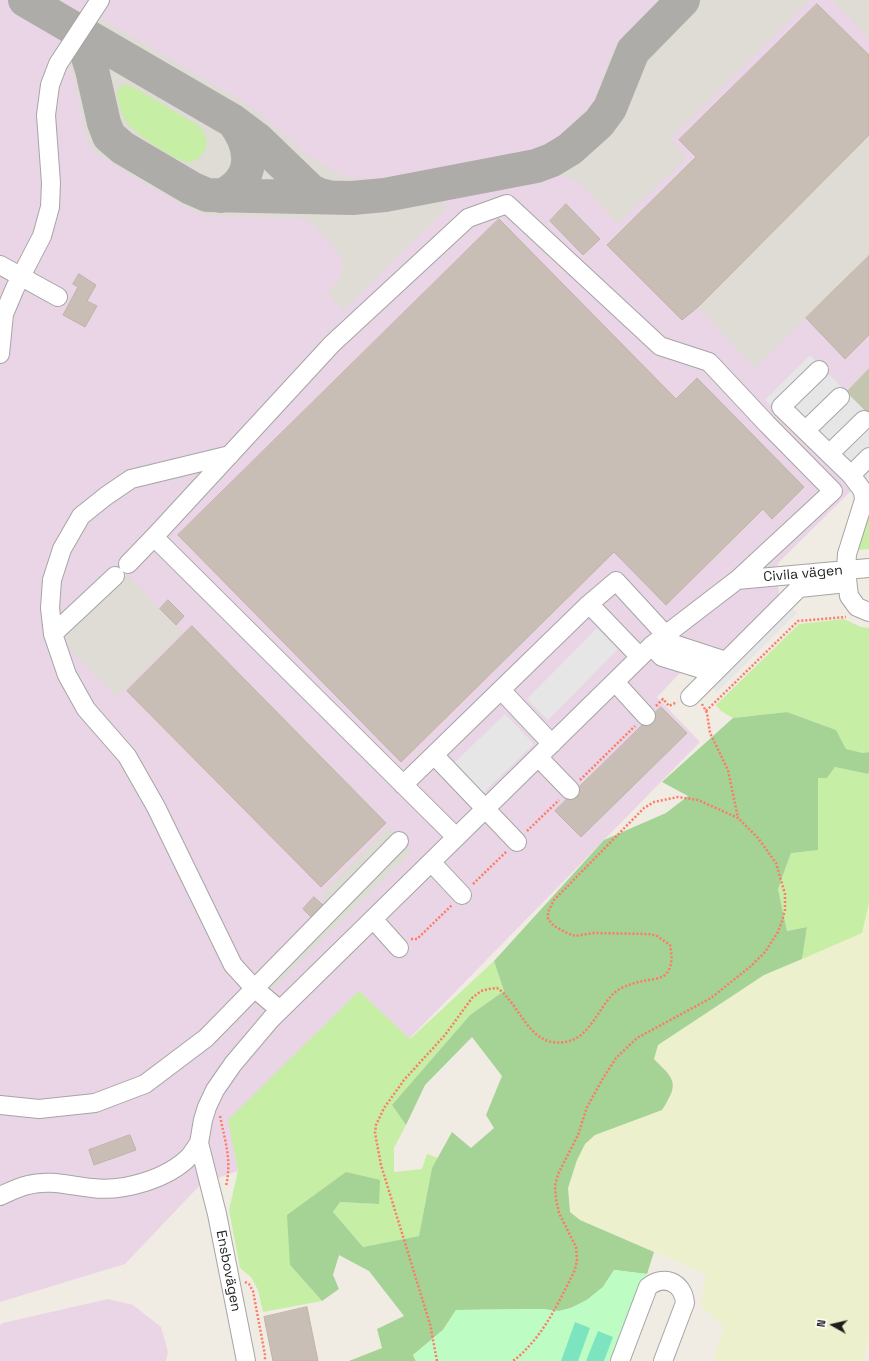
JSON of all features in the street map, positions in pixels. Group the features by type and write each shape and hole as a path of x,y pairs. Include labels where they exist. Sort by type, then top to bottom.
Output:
{"street":[{"path":"0,354 4,314 15,288 42,236 50,207 51,183 46,115 50,85 58,64 100,0"},
{"path":"0,1196 29,1184 51,1182 92,1188 111,1188 132,1185 154,1179 177,1167 190,1156 199,1144 202,1120 215,1090 233,1064 271,1019 646,652 665,635 737,580 833,491 709,362 660,346 507,204 468,218 332,344 128,564"},
{"path":"0,265 58,297"},
{"path":"819,370 781,407 851,475 863,491 864,500 846,554 847,576 849,596 857,607 869,612"},
{"path":"806,430 840,397"},
{"path":"829,454 864,420"},
{"path":"230,454 131,479 106,496 81,516 62,549 52,580 50,608 52,634 67,676 86,709 127,756 156,807 233,965 254,988 280,1010"},
{"path":"851,475 869,457"},
{"path":"154,537 456,837"},
{"name":"Civila vägen","path":"737,580 847,576 869,568"},
{"path":"52,634 114,576"},
{"path":"693,694 799,588 847,576"},
{"path":"402,785 589,604 616,580 674,644 720,667"},
{"path":"589,604 646,652 662,657 720,667"},
{"path":"615,682 646,716"},
{"path":"501,690 552,744"},
{"path":"434,755 517,842"},
{"path":"538,757 570,790"},
{"path":"0,1105 39,1109 95,1103 145,1084 206,1038 399,841"},
{"path":"431,862 462,895"},
{"path":"373,920 396,945"},
{"name":"Ensbovägen","path":"199,1144 217,1214 246,1361"},
{"path":"620,1361 648,1287 658,1281 665,1280 677,1285 682,1290 685,1303 663,1361"}],"path":[{"path":"706,711 798,621 849,616"},
{"path":"396,945 417,939 663,699 669,706 693,694 706,711 710,733 728,770 738,818"},
{"path":"437,1361 430,1324 381,1165 375,1133 376,1125 384,1108 404,1080 445,1035 472,998 489,988 497,988 506,995 534,1033 544,1040 561,1042 573,1041 585,1033 613,994 628,984 660,978 666,974 671,964 672,954 670,945 657,936 649,934 593,933 575,936 554,926 548,919 548,912 554,900 611,840 644,808 654,802 678,797 698,800 738,818 758,838 776,863 785,894 785,910 782,921 778,932 765,952 751,966 711,998 637,1038 616,1058 602,1080 587,1107 578,1135 558,1174 555,1186 559,1213 576,1247 577,1260 575,1270 545,1326 522,1354 513,1361"},
{"path":"220,1113 229,1159 225,1189"},
{"path":"228,1274 249,1284 253,1291 265,1361"}],"shaded area":[{"path":"0,0 869,0 869,368 846,392 854,488 779,562 777,566 779,596 721,655 684,673 680,673 657,697 700,742 409,1039 359,991 234,1150 238,1171 202,1183 125,1264 0,1302"},
{"path":"660,0 810,0 670,139 687,157 618,224 578,181 568,177 558,176 443,198 443,204 449,207 343,311 327,293 338,281 341,275 343,267 341,258 336,249 313,225 307,221 295,218 212,216 199,213 183,206 97,154 90,146 86,136 69,62 86,10 239,99 260,114 303,152 331,170 349,178 392,179 527,152 554,140 594,101 615,44","holes":["117,95 192,161 186,162 177,158 135,132 125,121"]},
{"path":"832,0 869,0 869,38"},
{"path":"869,135 869,255 755,368 698,307"},
{"path":"810,355 869,415 869,481 858,492 765,400"},
{"path":"869,368 869,415 846,392"},
{"path":"117,564 183,632 117,697 70,650 61,619"},
{"path":"791,606 797,613 717,692 710,686"},
{"path":"597,628 618,649 548,720 527,699"},
{"path":"505,714 534,744 483,793 454,763"},
{"path":"388,827 412,852 271,991 255,975 324,906 322,893"},
{"path":"869,903 869,1332 864,1361 713,1361 724,1327 701,1306 706,1274 580,1220 570,1212 568,1188 577,1160 585,1144 595,1135 661,1110 654,1059 658,1045 764,975 861,933"},
{"path":"108,1299 133,1305 161,1327 168,1352 166,1361 0,1361 0,1325 3,1323"}],"green space":[{"path":"124,85 133,87 199,126 206,140 206,146 202,154 195,160 186,162 173,157 133,129 127,123 121,112 117,97 119,88"},
{"path":"869,486 869,549 857,550"},
{"path":"844,619 861,627 869,628 869,752 863,753 846,749 836,730 787,712 733,718 721,711 716,705 799,624"},
{"path":"787,712 836,730 846,749 863,753 869,752 868,774 835,767 827,778 818,778 818,850 791,853 778,889 787,931 807,927 802,959 764,975 658,1045 654,1059 670,1076 673,1085 670,1096 662,1110 595,1135 585,1144 577,1160 568,1188 570,1212 580,1220 654,1252 647,1274 614,1270 603,1287 587,1300 571,1308 559,1311 542,1309 456,1310 443,1330 413,1355 416,1361 349,1361 382,1348 377,1329 404,1316 369,1271 339,1255 333,1275 339,1289 322,1301 290,1265 287,1215 346,1172 380,1180 379,1204 340,1202 333,1212 363,1247 419,1236 432,1168 452,1132 471,1148 494,1128 486,1115 502,1076 472,1037 425,1085 406,1125 392,1105 470,1015 504,991 494,961 604,840 666,813 688,796 662,782 733,718"},
{"path":"835,767 867,774 869,771 869,903 862,933 802,959 807,927 787,931 778,889 791,853 817,812 818,778 827,778"},
{"path":"494,961 504,991 470,1015 392,1105 406,1125 394,1148 394,1172 422,1169 427,1154 438,1158 432,1168 419,1236 363,1247 333,1212 340,1202 379,1204 347,1172 290,1265 322,1301 263,1312 258,1290 251,1277 240,1268 229,1210 238,1171 228,1120 359,991 410,1039"},
{"path":"614,1270 647,1274 615,1361 416,1361 413,1355 443,1330 456,1310 542,1309 559,1311 571,1308 587,1300 603,1287"},
{"path":"575,1322 590,1328 578,1361 561,1361"},
{"path":"598,1331 613,1337 604,1361 586,1361"}],"building":[{"path":"817,4 869,55 869,135 698,307 682,320 607,245 696,157 679,140"},
{"path":"566,204 600,239 583,255 550,221"},
{"path":"499,219 676,399 697,378 804,487 772,519 763,509 666,605 614,552 401,762 178,535"},
{"path":"869,256 869,335 845,359 806,318"},
{"path":"79,274 96,285 87,301 97,306 85,327 63,315 78,287 73,284"},
{"path":"168,600 184,616 176,625 160,609"},
{"path":"192,626 386,823 321,887 127,691"},
{"path":"661,707 687,733 581,837 555,811"},
{"path":"314,897 324,906 312,918 303,909"},
{"path":"130,1135 136,1150 94,1165 89,1150"},
{"path":"307,1307 318,1361 273,1361 264,1317"}],"taxiway":[{"path":"25,0 233,121 257,139 311,191 329,197"},
{"path":"74,29 86,51 92,70 104,123 109,136 123,148 191,188 207,195 352,198 385,195 536,166 552,160 570,149 599,123 610,108 633,51 683,0"},
{"path":"221,196 241,181 246,172 248,163 248,152 245,142 233,121"}]}
